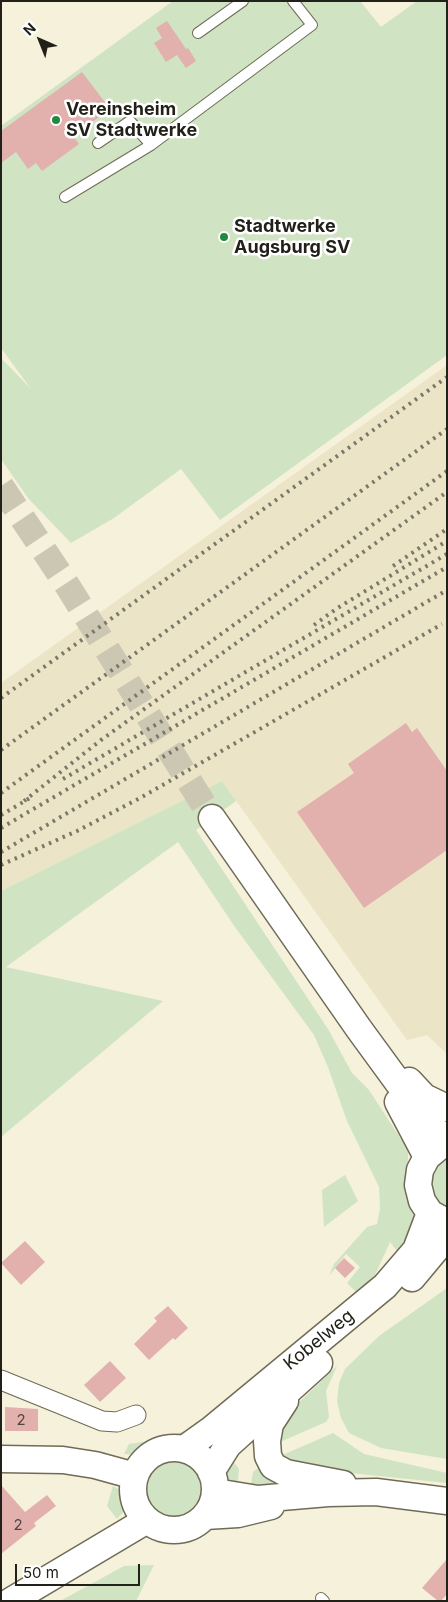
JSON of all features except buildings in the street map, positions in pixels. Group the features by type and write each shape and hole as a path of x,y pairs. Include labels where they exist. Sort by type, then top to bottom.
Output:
{"main road":[{"path":"212,818 440,1147 420,1170 418,1185 422,1201 438,1217"},
{"path":"359,1029 424,1097 447,1108"},
{"name":"Kobelweg","path":"184,1449 212,1429 385,1286 416,1250 438,1217"},
{"name":"Kobelweg","path":"213,1482 228,1446 299,1380 391,1301 447,1236"},
{"path":"391,1301 447,1263"},
{"path":"299,1380 270,1424 267,1441 268,1456 274,1466 286,1473 376,1492 447,1501"},
{"path":"168,1449 184,1449 197,1455 213,1482 214,1500 205,1516 195,1524 176,1530 156,1526 147,1520 136,1503 133,1493 135,1476 142,1464 158,1452 168,1449"},
{"path":"1,1460 63,1460 95,1465 135,1476"},
{"path":"213,1482 258,1499 328,1493 376,1492"},
{"path":"205,1516 256,1510 298,1497"},
{"path":"11,1601 147,1520"}],"street":[{"path":"1,1380 102,1421 117,1422 136,1415"}],"lane":[{"path":"198,33 243,1"},
{"path":"65,197 151,145 312,25 293,1"},
{"path":"98,143 130,121 151,145"}],"shaded area":[{"path":"447,365 447,1054 427,1035 407,1040 222,781 1,891 1,683"}],"green space":[{"name":"Stadtwerke Augsburg SV","path":"173,1 360,1 381,27 417,1 447,1 447,355 220,520 181,469 114,518 71,543 28,498 1,459 1,358 31,389 1,348 1,126"},
{"path":"222,781 236,801 196,830 328,1029 352,1073 369,1090 408,1150 408,1180 414,1214 411,1241 400,1255 390,1242 375,1275 357,1293 347,1283 360,1267 346,1254 329,1276 334,1264 367,1227 377,1224 380,1209 379,1187 347,1121 328,1067 314,1035 235,927 178,842 6,967 163,1001 1,1137 1,891"},
{"path":"447,1153 447,1211 432,1199 427,1175"},
{"path":"345,1175 358,1201 324,1227 322,1190"},
{"path":"447,1288 447,1459 381,1448 349,1433 341,1418 337,1401 339,1383 345,1369 379,1336"},
{"path":"337,1366 326,1391 329,1417 326,1422 273,1445 288,1413"},
{"path":"196,1427 182,1439 157,1442 131,1454 124,1454 129,1444 162,1439"},
{"path":"333,1433 364,1454 447,1473 447,1483 311,1469 278,1457"},
{"path":"228,1455 239,1469 237,1488 228,1482 223,1472"},
{"path":"174,1457 186,1459 197,1466 204,1477 206,1489 204,1501 197,1512 186,1519 174,1521 162,1519 151,1512 144,1501 142,1489 144,1477 151,1466 162,1459"},
{"path":"262,1465 303,1483 250,1491 253,1472"},
{"path":"113,1486 121,1491 125,1498 124,1511 117,1519 107,1506"},
{"path":"154,1565 136,1601 60,1601 124,1566"}],"tunnel":[{"path":"1,486 67,585 212,818"}],"railway":[{"path":"1,698 447,377"},
{"path":"1,750 447,429"},
{"path":"1,793 447,471"},
{"path":"24,801 101,740 447,492"},
{"path":"393,566 447,529"},
{"path":"314,625 336,609 447,541"},
{"path":"63,779 447,554"},
{"path":"1,828 447,567"},
{"path":"1,852 447,590"},
{"path":"1,865 77,831 142,797 442,624"},
{"path":"1,815 30,798"}],"place":[{"name":"Vereinsheim SV Stadtwerke","path":"56,120"},
{"name":"Stadtwerke Augsburg SV","path":"224,237"}]}
